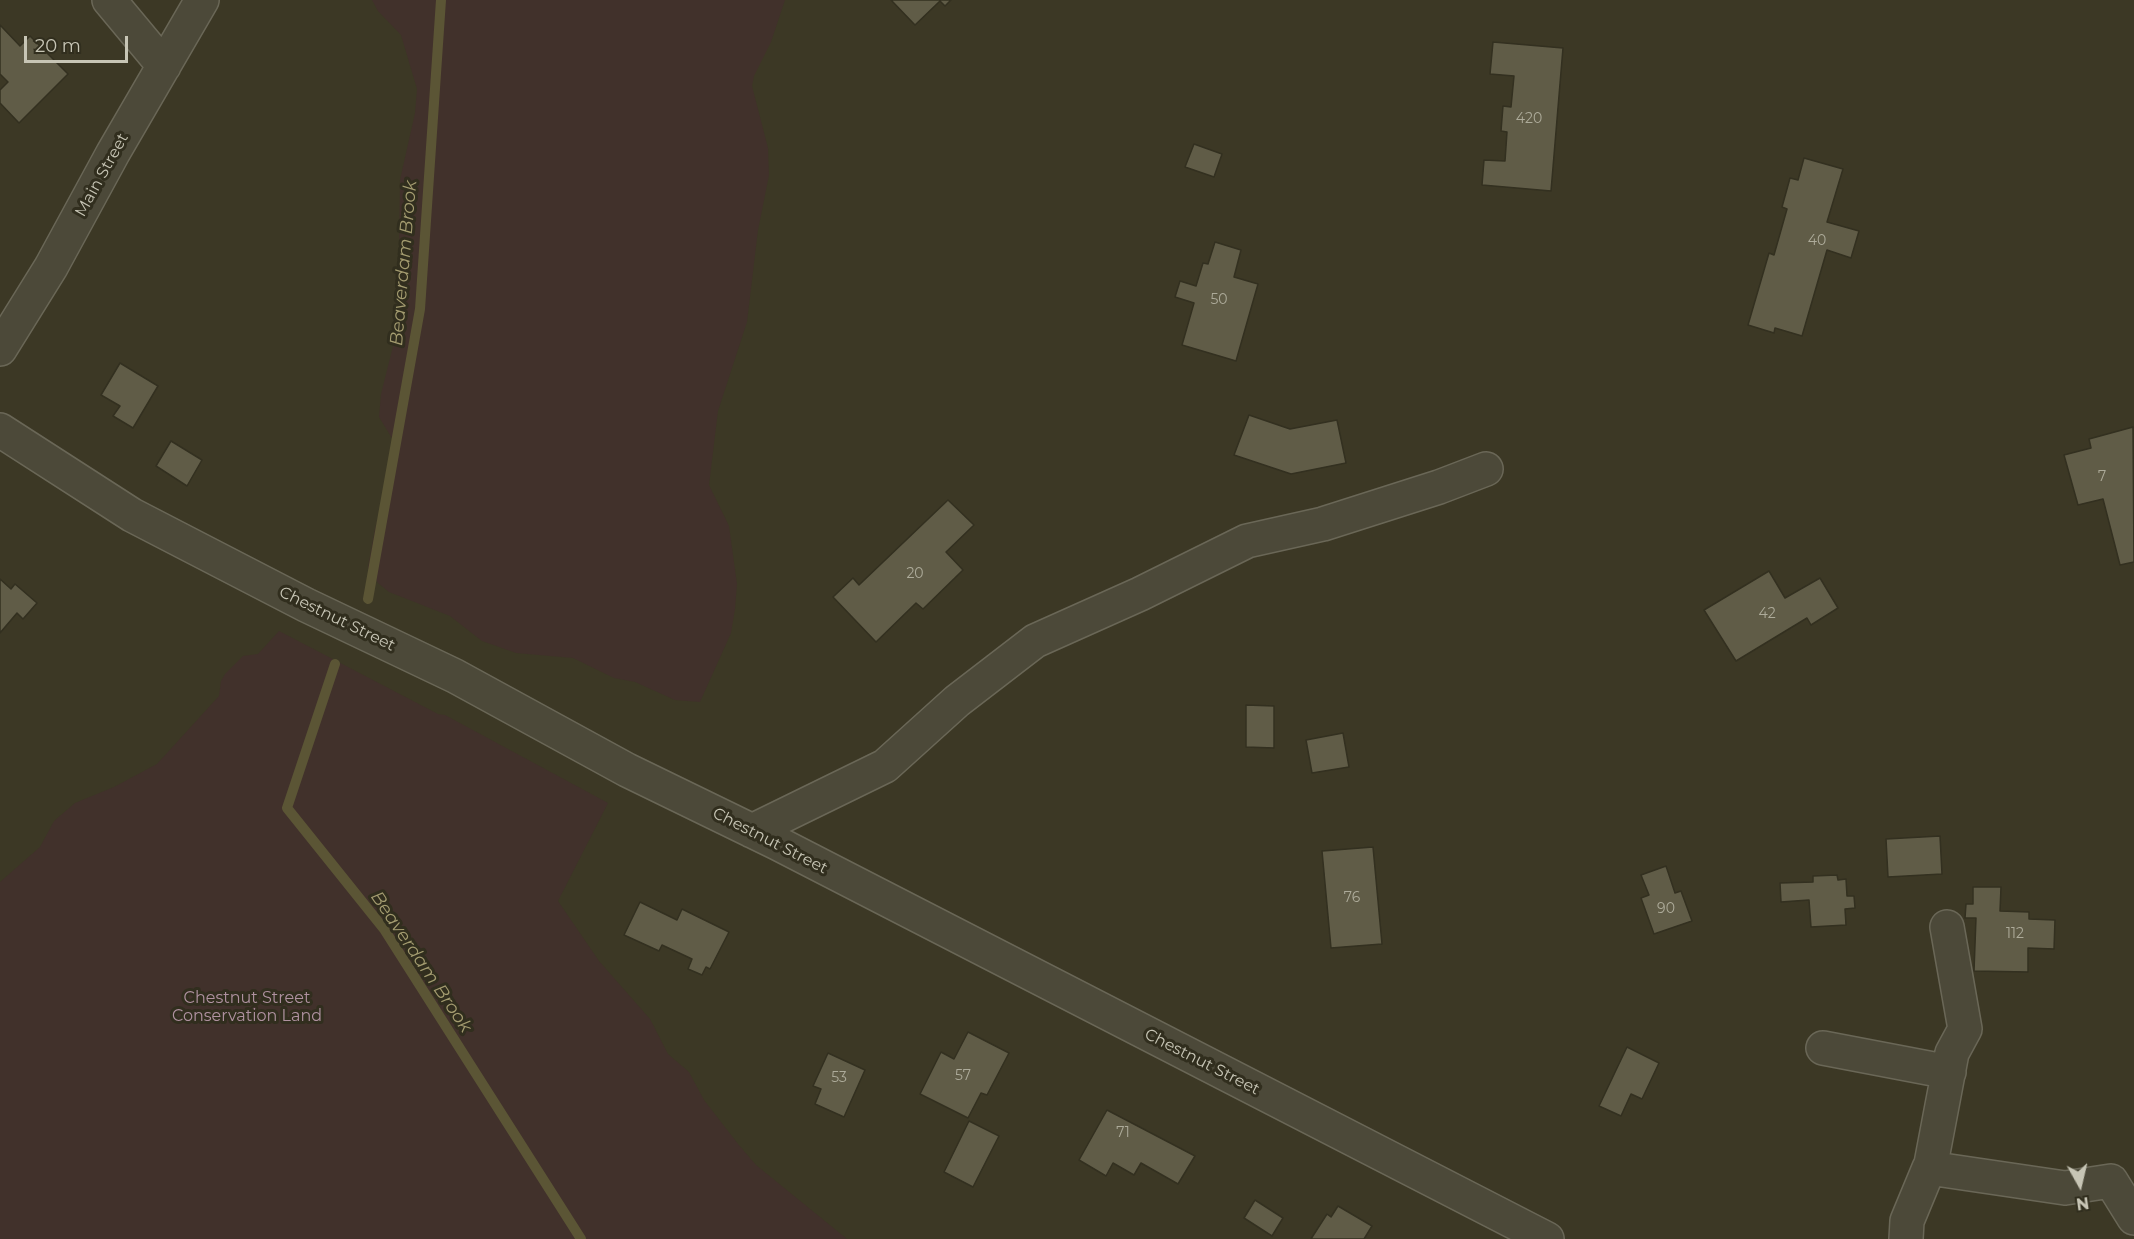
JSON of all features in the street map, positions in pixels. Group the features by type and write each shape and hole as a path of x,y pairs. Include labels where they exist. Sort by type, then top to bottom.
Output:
{"street":[{"path":"109,0 164,66"},
{"name":"Main Street","path":"0,349 51,267 202,0"},
{"name":"Chestnut Street","path":"0,430 132,515 306,605 455,676 627,770 752,831 1547,1239"},
{"path":"752,831 885,766 957,701 1035,641 1140,594 1247,541 1323,524 1439,487 1486,469"},
{"path":"1906,1239 1907,1221 1930,1169 1952,1053 1965,1029 1947,927"},
{"path":"1823,1048 1949,1072"},
{"path":"1930,1169 2065,1188 2110,1180 2134,1218"}],"green space":[{"path":"372,0 785,0 771,42 754,76 752,86 768,148 769,175 758,230 747,322 718,411 709,485 729,526 737,584 735,609 731,633 700,702 675,700 635,682 614,678 573,658 516,653 482,641 450,616 389,592 378,583 368,567 375,529 394,460 395,443 379,417 381,394 398,326 400,180 415,113 417,89 401,35 378,11"},
{"name":"Chestnut Street Conservation Land","path":"279,631 438,714 445,715 608,803 558,901 599,961 650,1019 668,1054 689,1072 704,1100 738,1144 756,1165 847,1239 0,1239 0,882 40,847 54,821 75,803 114,787 157,764 219,696 221,681 225,674 243,656 258,654"}],"building":[{"path":"891,0 951,0 945,6 940,1 915,25"},
{"path":"0,25 20,46 30,36 68,74 19,123 0,103 0,90 8,82 0,74"},
{"path":"1493,42 1563,48 1551,191 1482,185 1484,160 1505,161 1507,132 1501,131 1503,106 1511,107 1514,76 1490,74"},
{"path":"1194,144 1222,154 1214,177 1185,167"},
{"path":"1804,158 1843,169 1827,222 1859,231 1851,258 1827,250 1802,336 1775,328 1774,333 1748,325 1769,253 1774,255 1787,209 1782,207 1790,178 1798,180"},
{"path":"1215,242 1241,250 1234,277 1258,284 1236,361 1182,345 1194,303 1175,297 1180,281 1196,286 1203,263 1208,264"},
{"path":"120,363 158,386 133,428 113,416 120,406 101,395"},
{"path":"1249,415 1290,429 1337,420 1346,463 1291,474 1234,455"},
{"path":"2133,427 2134,562 2120,565 2103,499 2078,505 2064,455 2091,448 2089,439"},
{"path":"171,441 202,460 187,486 156,466"},
{"path":"948,500 974,525 946,552 963,570 923,609 916,603 876,642 833,597 853,578 859,585"},
{"path":"1769,571 1785,598 1820,578 1838,608 1811,625 1807,618 1736,661 1704,610"},
{"path":"0,579 11,589 15,584 37,603 23,619 17,613 0,633"},
{"path":"1246,705 1274,706 1274,748 1246,747"},
{"path":"1343,733 1349,767 1312,773 1306,740"},
{"path":"1940,836 1942,874 1888,877 1886,839"},
{"path":"1373,847 1382,944 1331,948 1322,851"},
{"path":"1666,866 1675,893 1681,891 1692,921 1654,934 1641,898 1649,895 1641,875"},
{"path":"1837,875 1838,880 1846,879 1847,896 1854,896 1855,908 1845,909 1846,925 1811,927 1809,900 1781,902 1780,883 1813,882 1813,876"},
{"path":"1973,887 2001,887 2000,911 2029,912 2029,919 2055,920 2054,949 2028,948 2028,972 1974,971 1976,918 1965,918 1966,904 1973,904"},
{"path":"640,902 677,920 682,909 729,932 710,969 706,967 702,975 688,969 692,959 662,945 659,951 624,935"},
{"path":"968,1032 1009,1053 987,1095 981,1093 968,1118 920,1094 941,1052 954,1059"},
{"path":"1627,1047 1659,1063 1642,1099 1631,1094 1621,1116 1599,1106"},
{"path":"828,1053 865,1070 844,1117 815,1104 821,1089 813,1086"},
{"path":"1107,1110 1195,1156 1178,1184 1141,1163 1134,1175 1113,1163 1106,1176 1079,1160"},
{"path":"969,1121 999,1136 973,1187 944,1172"},
{"path":"1255,1200 1283,1218 1272,1236 1244,1218"},
{"path":"1338,1206 1372,1226 1364,1239 1311,1239 1327,1214 1331,1217"}],"waterway":[{"name":"Beaverdam Brook","path":"368,599 420,309 441,0"},
{"name":"Beaverdam Brook","path":"335,664 287,808 384,929 581,1239"}]}
